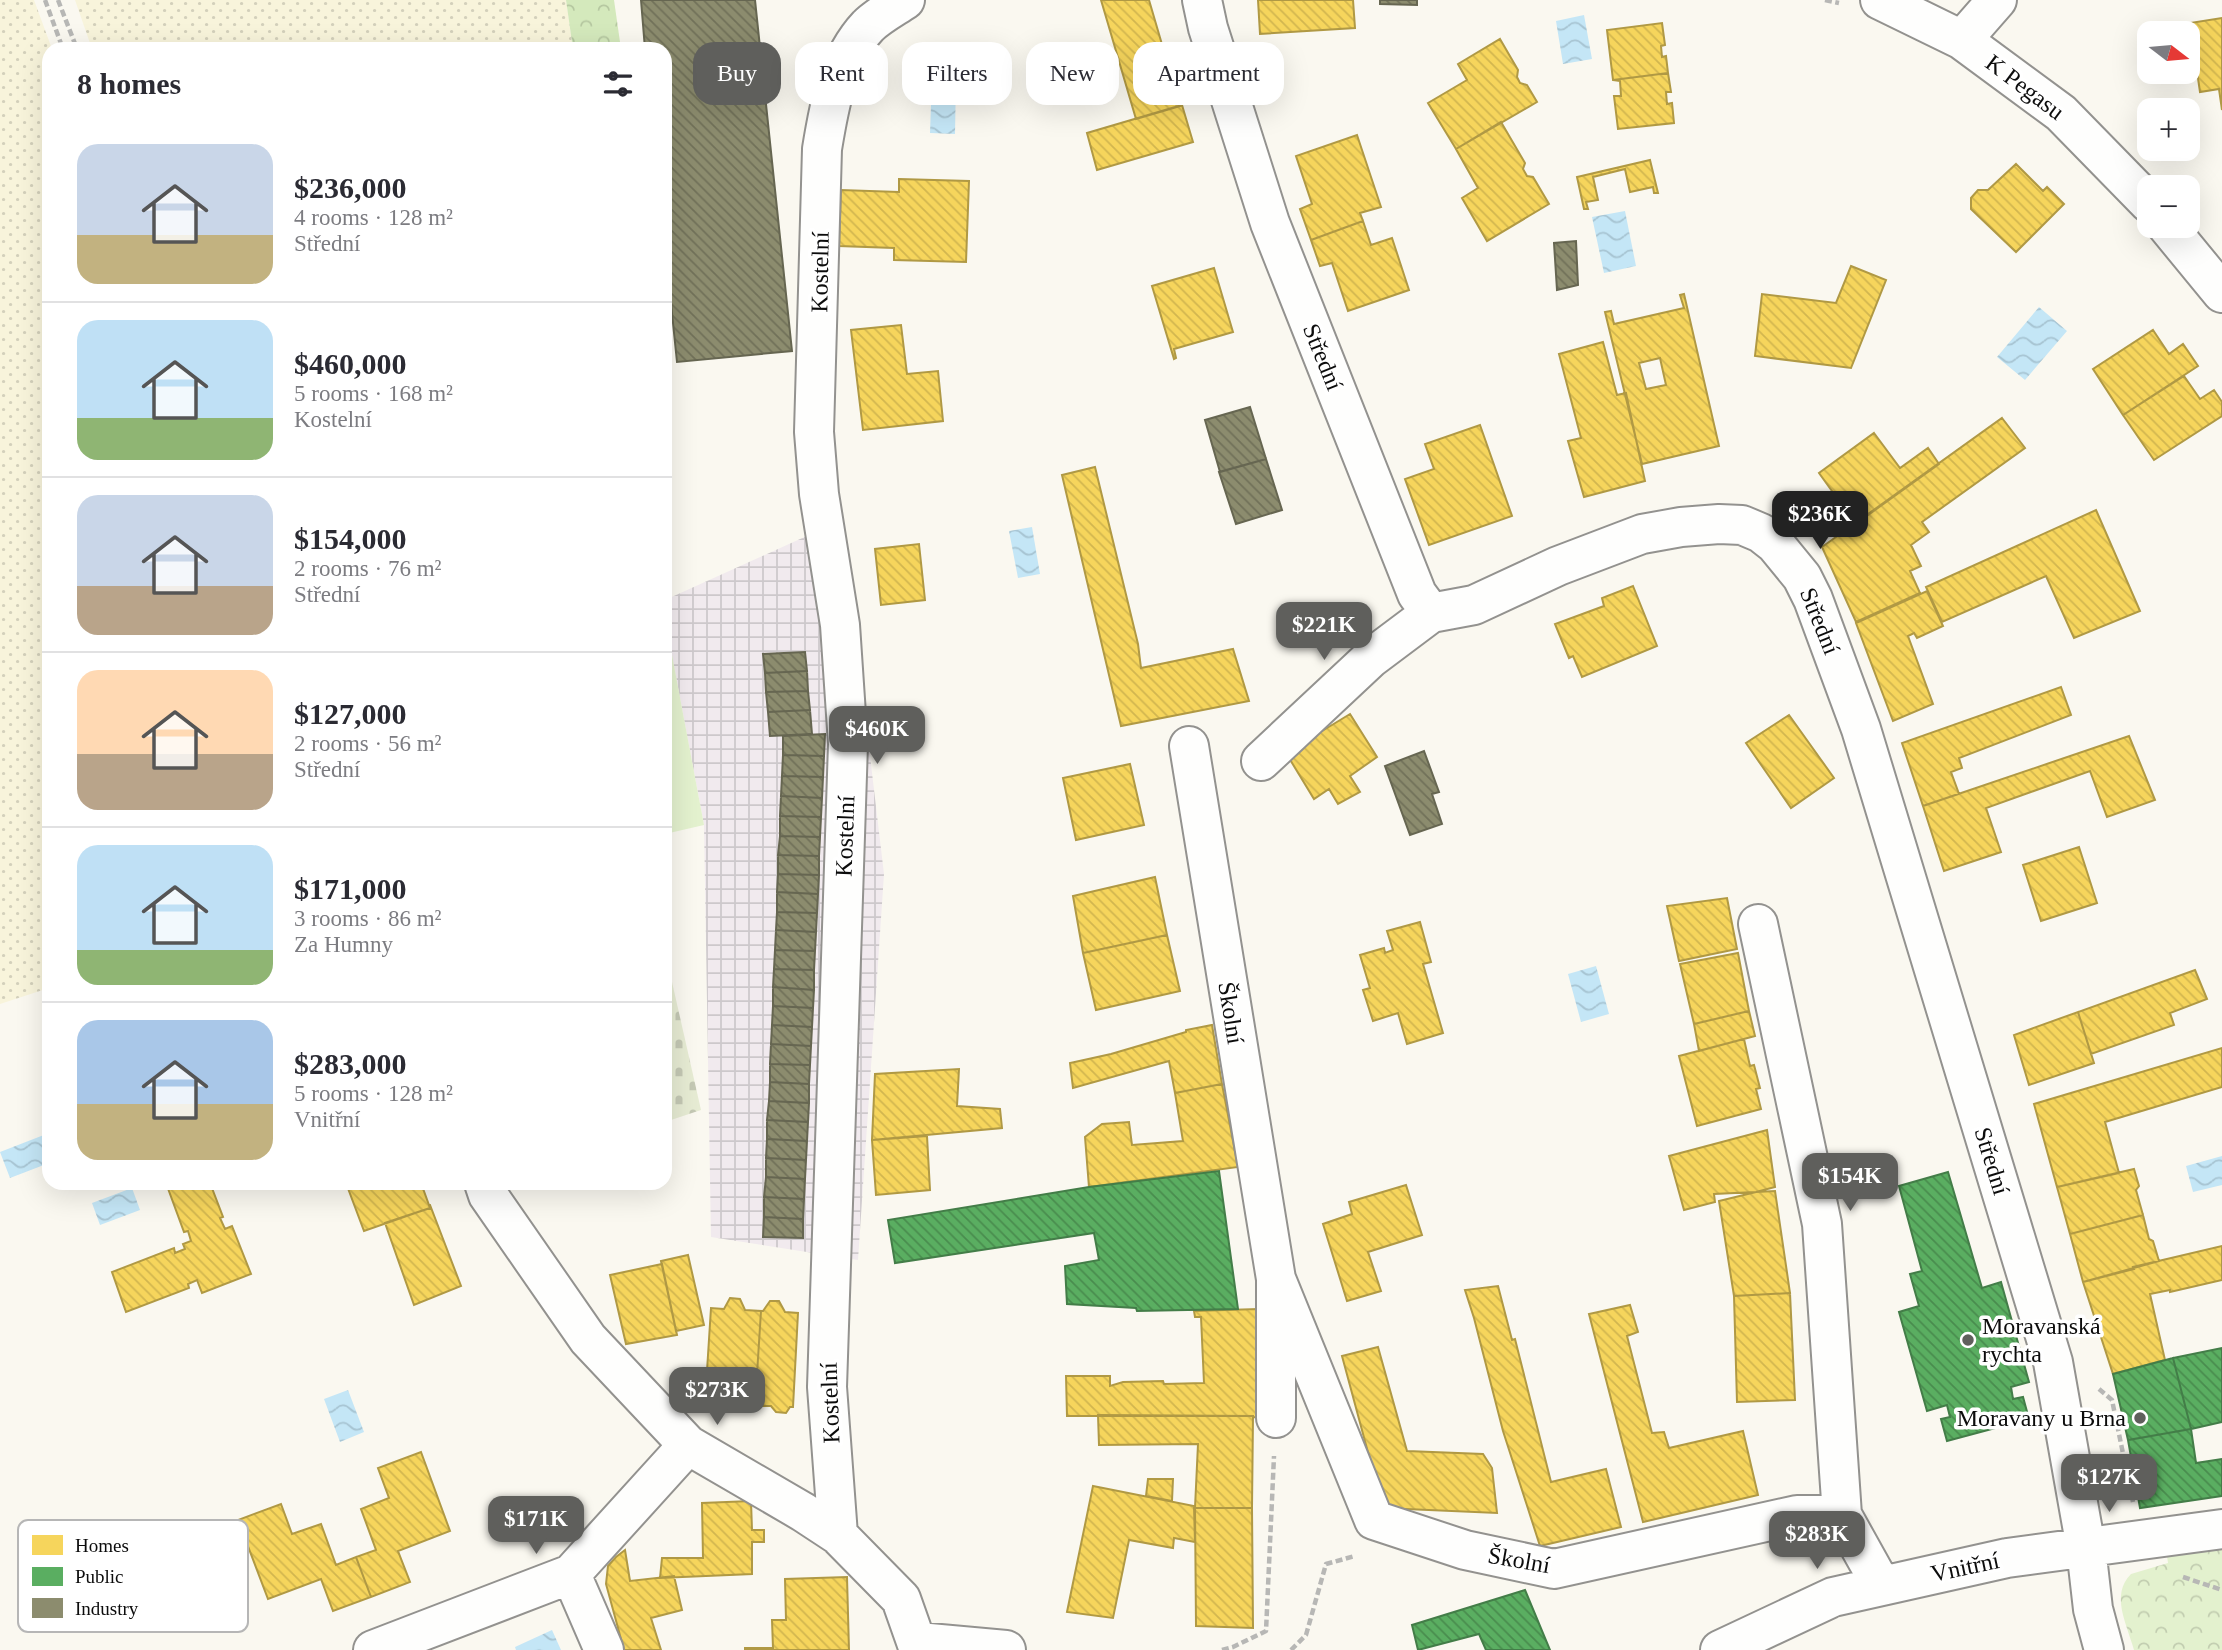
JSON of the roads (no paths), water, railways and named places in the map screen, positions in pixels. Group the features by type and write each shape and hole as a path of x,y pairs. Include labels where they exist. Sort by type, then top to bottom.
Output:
{"street":[{"name":"Kostelní","path":"838,1535 827,1387 848,744 840,625 819,494 814,432 822,149 829,107 842,66 870,24 905,0"},
{"name":"Střední","path":"1202,0 1208,29 1270,223 1417,594 1431,613 1474,605 1558,566 1642,534 1682,527 1742,525 1761,533 1775,544 1802,576 1861,729 2053,1362 2086,1548 2093,1609 2104,1650"},
{"name":"K Pegasu","path":"1880,0 1962,40 2061,113 2137,191"},
{"path":"1962,40 1997,0"},
{"path":"2178,238 2222,293"},
{"path":"1261,761 1371,658 1431,613"},
{"name":"Školní","path":"1189,746 1276,1279 1276,1418"},
{"path":"1758,924 1822,1224 1842,1515 1881,1585"},
{"path":"486,1190 588,1339 688,1445 838,1535 901,1599 919,1646 1006,1650"},
{"name":"Školní","path":"1276,1279 1374,1520 1465,1550 1554,1569 1797,1516 1842,1515"},
{"path":"382,1648 571,1574 688,1445"},
{"name":"Vnitřní","path":"1720,1650 1833,1597 1881,1585 2007,1558 2222,1529"},
{"path":"571,1574 604,1650"}],"water":[{"path":"1584,15 1592,59 1563,64 1556,21"},
{"path":"931,105 956,105 955,134 930,133"},
{"path":"1625,211 1636,266 1604,273 1592,217"},
{"path":"2039,307 2067,331 2025,380 1997,357"},
{"path":"1032,527 1040,574 1018,578 1009,531"},
{"path":"1596,966 1609,1014 1581,1022 1568,974"},
{"path":"42,1136 42,1166 10,1178 0,1152"},
{"path":"2222,1156 2222,1185 2193,1192 2186,1166"},
{"path":"133,1190 140,1210 100,1225 92,1203"},
{"path":"348,1390 364,1432 340,1442 324,1399"},
{"path":"552,1630 561,1650 516,1650 515,1647"}],"place":[{"name":"Moravanská rychta","path":"1968,1340"},
{"name":"Moravany u Brna","path":"2140,1418"}]}
